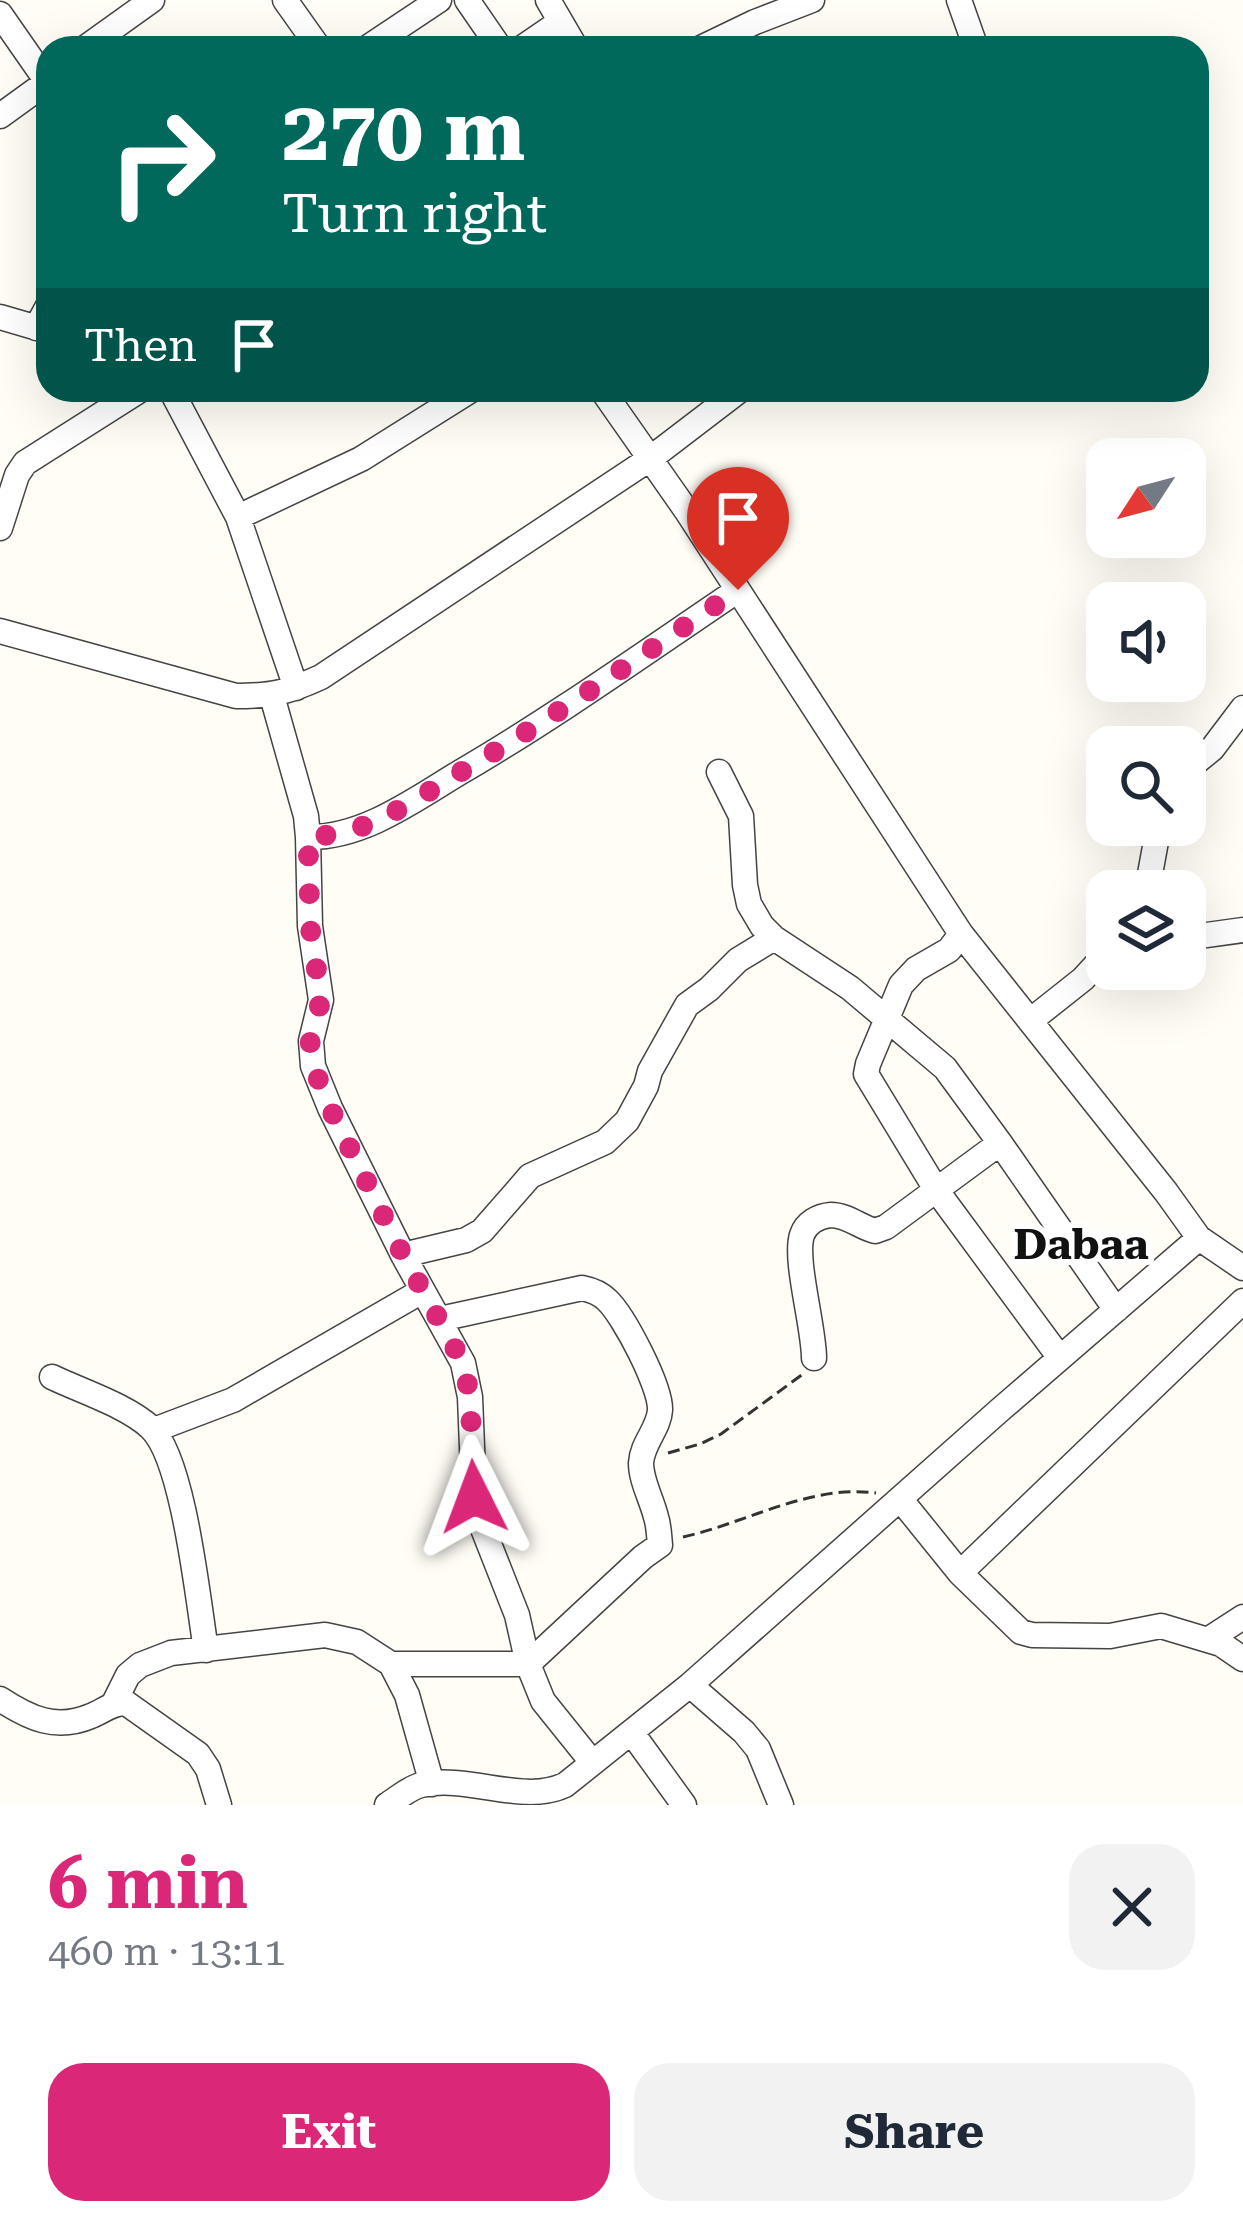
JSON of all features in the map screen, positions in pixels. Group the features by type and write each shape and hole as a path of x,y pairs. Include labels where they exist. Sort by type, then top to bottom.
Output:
{"street":[{"path":"102,36 152,0"},
{"path":"285,0 310,36"},
{"path":"385,36 439,0"},
{"path":"467,0 492,36"},
{"path":"725,36 812,0"},
{"path":"959,0 972,36"},
{"path":"532,36 554,11"},
{"path":"0,14 36,64"},
{"path":"0,116 36,88"},
{"path":"0,316 36,321"},
{"path":"0,528 16,475 25,463 121,402"},
{"path":"177,402 238,518 284,692 306,816 310,926 321,1000 310,1041 313,1066 403,1255 463,1363 480,1521 517,1615 528,1664 543,1701 592,1762"},
{"path":"238,518 361,459 452,402"},
{"path":"611,402 961,934 1199,1238 1243,1268"},
{"path":"0,631 236,695 284,692 321,677 651,458 724,402"},
{"path":"308,836 327,837 388,815 525,734 738,590"},
{"path":"1206,754 1243,707"},
{"path":"719,772 741,816 745,884 749,904 762,926 850,988 944,1068 1116,1310"},
{"path":"1206,935 1243,930"},
{"path":"961,934 949,950 916,969 901,985 866,1073 937,1191 1060,1358"},
{"path":"403,1255 466,1240 482,1231 530,1176 605,1142 627,1121 687,1006 738,960 774,938"},
{"path":"1030,1021 1086,976"},
{"path":"814,1358 800,1252 802,1232 812,1220 830,1215 875,1231 886,1227 1000,1143"},
{"path":"388,1805 415,1786 432,1784 452,1783 529,1797 554,1793 690,1685 1199,1238"},
{"path":"392,1664 528,1664 660,1546 641,1459 661,1405 620,1314 605,1297 582,1288 440,1319"},
{"path":"154,1430 232,1400 422,1292"},
{"path":"960,1573 1243,1301"},
{"path":"52,1377 138,1418 154,1430 165,1448 187,1528 206,1650"},
{"path":"901,1500 960,1573 1021,1632 1110,1636 1161,1626 1209,1639 1243,1659"},
{"path":"1209,1639 1243,1617"},
{"path":"114,1703 128,1675 170,1653 325,1635 357,1642 392,1664 407,1695 432,1784"},
{"path":"690,1685 758,1749 781,1805"},
{"path":"0,1699 27,1716 58,1723 90,1717 114,1703 137,1708 198,1754 219,1805"},
{"path":"632,1733 684,1805"}],"path":[{"path":"641,1459 721,1435 806,1372 814,1358"},
{"path":"660,1546 821,1494 861,1491 901,1500"}],"district":[{"name":"Dabaa","path":"1081,1244"}],"route":[{"path":"474,1497 472,1418 463,1363 403,1255 313,1066 310,1041 321,1000 310,926 308,836 339,834 388,815 525,734 738,590"}]}
